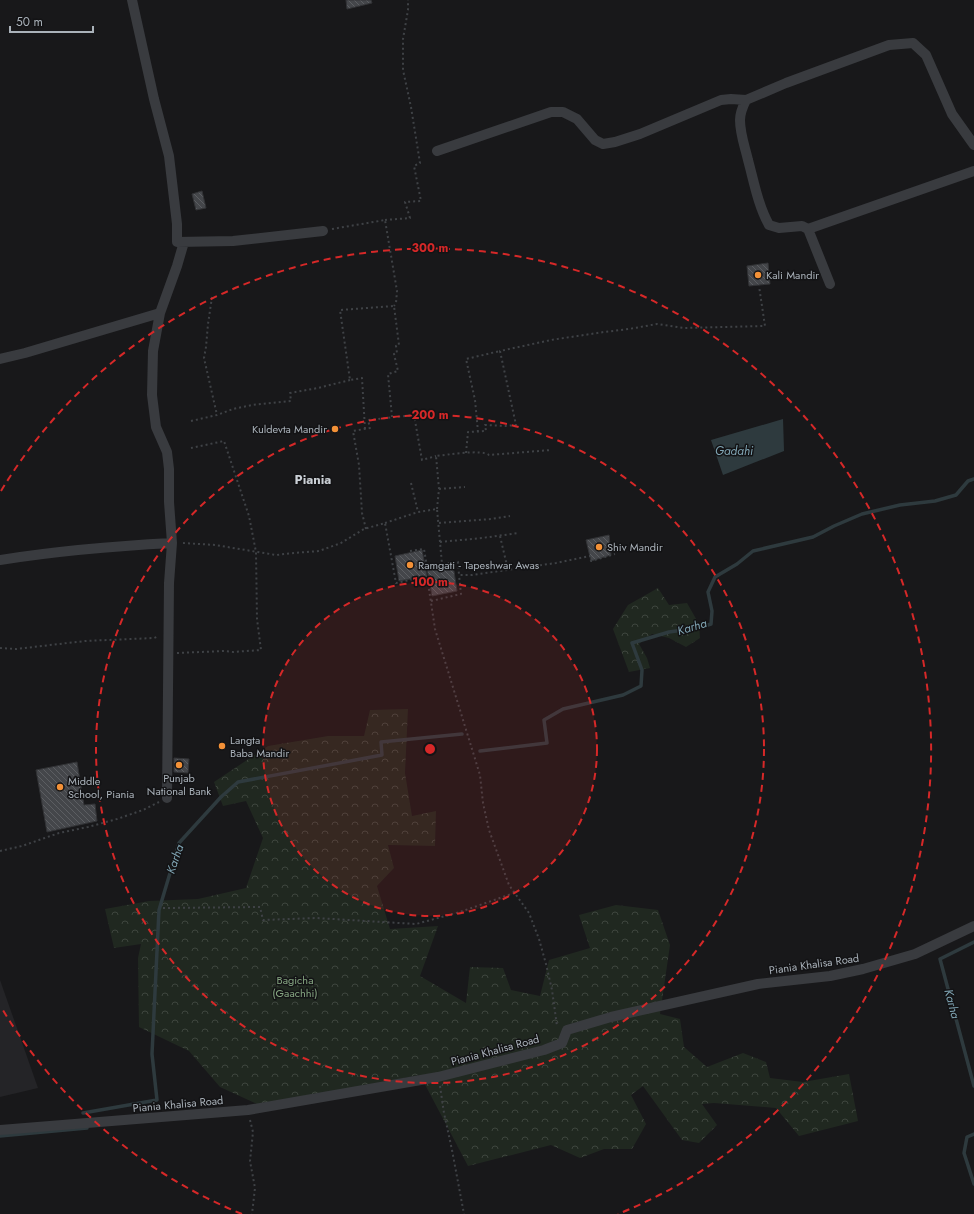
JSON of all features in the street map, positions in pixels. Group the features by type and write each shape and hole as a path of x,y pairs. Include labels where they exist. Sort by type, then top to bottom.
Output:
{"street":[{"path":"132,0 154,99 169,156 177,242 233,241 323,231"},
{"path":"437,151 551,112 563,112 577,119 595,140 603,144 615,142 640,134 721,100 746,100 786,83 889,45 913,43 926,55 952,114 974,145"},
{"path":"746,100 741,110 741,135 764,216 769,225 779,228 802,226 808,229 830,284"},
{"path":"808,229 974,171"},
{"path":"167,798 168,583 172,543 167,452 156,427 152,395 153,351 160,313 184,242"},
{"path":"0,359 160,313"},
{"path":"0,560 39,554 124,545 172,543"},
{"name":"Piania Khalisa Road","path":"0,1130 248,1110 438,1077 544,1050 562,1043 567,1030 611,1017 758,984 830,976 864,969 915,954 974,926"}],"path":[{"path":"323,231 385,220 410,218 405,202 421,201 414,166 420,164 411,107 403,70 403,39 408,10 408,0"},
{"path":"385,220 397,292 396,303 394,306 399,345 396,346 397,353 394,354 398,371 388,374 392,417"},
{"path":"478,432 475,400 466,359 558,339 657,324 684,328 765,326 759,286"},
{"path":"212,297 204,358 217,415"},
{"path":"350,380 340,310 394,306"},
{"path":"466,453 468,432 486,431 485,425 516,425 500,351"},
{"path":"191,420 217,415 233,409 252,405 291,401 290,393 362,378 365,429"},
{"path":"366,529 362,513 358,465 353,431 370,428 368,420 414,415 422,460 436,456 466,453 487,453 489,455 551,450"},
{"path":"168,653 261,650 258,619 256,552 249,516 224,441 191,448"},
{"path":"436,456 442,564"},
{"path":"411,483 418,512"},
{"path":"438,489 465,487"},
{"path":"172,543 215,545 276,555 319,551 341,543 366,529 418,512 438,509"},
{"path":"439,524 510,516"},
{"path":"385,523 396,583 427,576 437,636 480,775 483,803 489,830 509,885 529,913 539,939 552,990 556,1023 562,1043"},
{"path":"440,542 519,533"},
{"path":"500,536 508,570"},
{"path":"410,551 424,549 427,567 458,562 460,594 431,601"},
{"path":"459,575 472,575 508,570 590,556 592,561 615,554"},
{"path":"0,648 16,649 85,641 154,638 168,633"},
{"path":"0,851 22,846 59,833 117,819 143,810 167,798"},
{"path":"164,908 260,907 263,920 316,918 416,924 460,912 514,893"},
{"path":"438,1077 464,1214"},
{"path":"248,1110 253,1132 250,1161 256,1188 252,1214"}],"shaded area":[{"path":"0,980 38,1088 0,1097"}],"green space":[{"path":"658,588 669,605 687,603 699,624 700,638 686,647 669,638 652,634 639,644 647,658 650,668 629,672 613,629 628,605"},
{"name":"Bagicha (Gaachhi)","path":"408,709 405,773 412,816 436,811 435,846 388,845 394,868 377,886 390,929 438,926 420,976 466,1003 470,967 503,968 511,990 540,996 549,960 590,948 579,915 616,905 658,910 670,945 660,1014 680,1019 684,1047 707,1067 743,1053 766,1062 770,1078 803,1082 849,1074 858,1121 799,1136 776,1108 714,1103 702,1104 717,1125 699,1143 682,1140 643,1086 631,1095 646,1124 632,1149 604,1149 580,1158 551,1145 468,1166 420,1075 259,1105 220,1087 189,1051 139,1027 138,958 141,944 114,948 105,909 149,901 198,899 246,888 263,838 246,801 223,806 214,782 268,746 328,736 364,736 370,710"}],"water":[{"name":"Gadahi","path":"783,419 784,451 723,475 711,440"}],"building":[{"path":"346,0 371,0 372,3 347,9"},
{"path":"202,191 206,208 196,210 192,194"},
{"name":"Kali Mandir","path":"768,263 770,284 749,286 747,266"},
{"name":"Shiv Mandir","path":"609,535 611,555 591,561 586,540"},
{"name":"Ramgati - Tapeshwar Awas","path":"422,550 427,576 399,581 395,556"},
{"path":"453,565 457,591 432,596 427,569"},
{"name":"Punjab National Bank","path":"174,758 189,759 188,773 174,772"},
{"name":"Middle School, Piania","path":"77,762 84,805 95,804 97,821 47,832 36,770"}],"waterway":[{"name":"Karha","path":"480,751 547,743 544,720 563,709 623,695 641,686 642,670 632,643 669,632 698,628 711,624 712,611 708,592 715,577 737,564 753,551 813,537 862,514 900,505 935,501 956,495 968,481 974,479"},
{"name":"Karha","path":"83,1113 157,1100 152,1054 159,910 179,843 221,797 238,782 382,755 381,742 462,734"},
{"name":"Karha","path":"974,942 940,959 974,1086"},
{"path":"0,1136 87,1128"},
{"name":"Karha","path":"974,1134 967,1137 964,1153 974,1184"}],"place":[{"name":"Kali Mandir","path":"758,275"},
{"name":"Kuldevta Mandir","path":"335,429"},
{"name":"Shiv Mandir","path":"599,547"},
{"name":"Ramgati - Tapeshwar Awas","path":"410,565"},
{"name":"Langta Baba Mandir","path":"222,746"},
{"name":"Punjab National Bank","path":"179,765"},
{"name":"Middle School, Piania","path":"60,787"}],"district":[{"name":"Piania","path":"313,479"}]}
